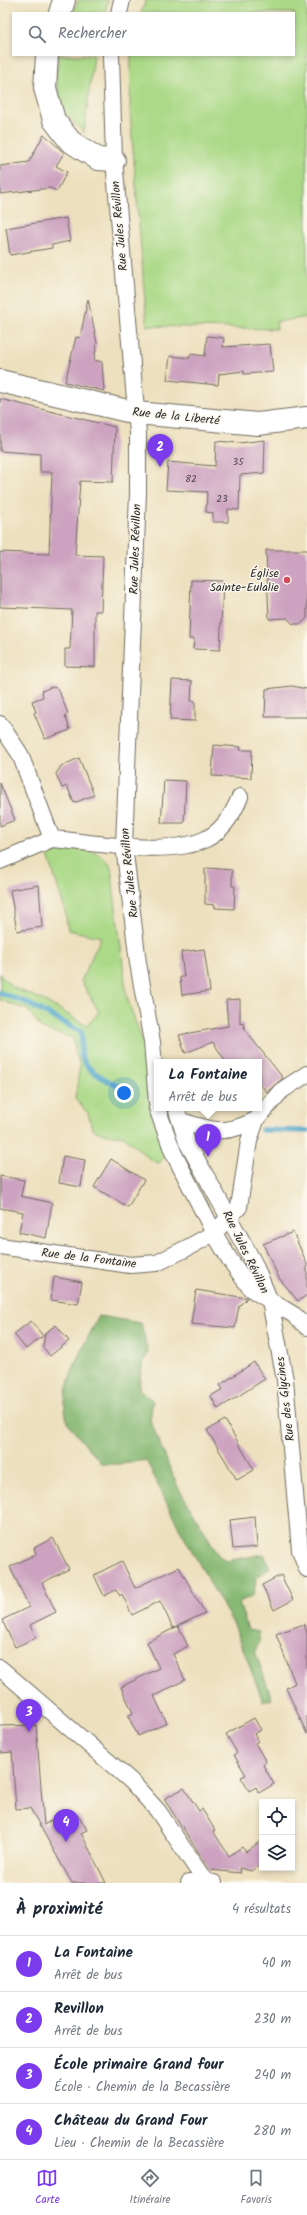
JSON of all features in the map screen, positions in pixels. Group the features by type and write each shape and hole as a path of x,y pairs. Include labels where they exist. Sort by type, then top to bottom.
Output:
{"street":[{"path":"60,12 64,0"},
{"path":"119,12 122,0"},
{"path":"46,56 45,88 54,120 70,141 98,159 114,160"},
{"name":"Rue Jules Révillon","path":"111,56 114,160 136,413 138,493 124,845 138,963 152,1042 154,1066"},
{"name":"Rue de la Liberté","path":"0,381 136,413 258,424 307,418"},
{"path":"0,724 20,754 52,839"},
{"path":"0,861 52,839 167,848 189,845 206,839 222,827 232,815 240,798"},
{"name":"Rue Jules Révillon","path":"152,1042 159,1059"},
{"name":"Rue de la Fontaine","path":"0,1246 130,1265 150,1264 157,1263 214,1234 239,1207 248,1141 256,1120 281,1091 307,1074"},
{"name":"Rue Jules Révillon","path":"159,1111 172,1152 214,1234 251,1289 270,1301"},
{"name":"Rue Jules Révillon","path":"178,1115 187,1142 254,1263 270,1301"},
{"name":"Rue de la Fontaine","path":"178,1115 216,1131 234,1130 256,1120"},
{"path":"270,1301 294,1315 307,1326"},
{"name":"Rue des Glycines","path":"270,1301 285,1380 300,1550 307,1569"},
{"path":"0,1668 131,1781 158,1811 203,1882"}],"green space":[{"path":"78,0 108,0 105,12 73,12"},
{"path":"146,0 307,0 307,317 276,322 277,329 147,326 130,111 131,56 295,56 295,12 141,12"},
{"path":"58,56 94,56 84,133 64,112 56,82"},
{"path":"68,849 87,850 98,854 103,857 111,867 127,998 145,1048 150,1109 166,1156 159,1163 151,1160 124,1136 104,1134 92,1129 88,1113 75,1099 80,1065 76,1055 73,1038 42,1029 28,1010 0,1000 0,974 12,987 45,1001 87,1026 99,1012 81,981 101,937 68,930 65,911 48,855"},
{"path":"99,1316 141,1323 148,1351 141,1370 139,1389 153,1401 150,1420 177,1485 219,1556 226,1561 264,1554 270,1568 256,1578 254,1595 239,1602 248,1630 259,1632 259,1643 255,1651 272,1699 263,1702 235,1627 180,1530 146,1460 123,1464 102,1464 78,1436 67,1420 65,1407 69,1380 80,1353"}],"building":[{"path":"44,134 64,153 56,166 67,172 57,191 50,188 0,194 0,166 29,162"},
{"path":"66,218 70,241 52,245 52,248 10,255 6,228"},
{"path":"88,299 97,343 94,360 102,362 104,391 65,382 76,337 80,338"},
{"path":"207,336 224,338 223,347 270,344 273,372 244,374 244,371 219,374 218,385 167,380 170,356 190,358 190,354 205,356"},
{"path":"0,399 115,427 113,482 80,481 75,555 103,556 101,611 95,611 95,667 65,666 65,649 70,649 72,610 0,607 0,552 49,554 52,472 40,472 40,454 0,451"},
{"path":"265,440 264,473 240,475 239,510 228,509 228,522 213,522 213,513 206,512 207,492 166,490 168,462 215,466 216,441 239,443"},
{"name":"Église Sainte-Eulalie","path":"266,550 307,550 307,618 301,624 293,624 287,618 269,619"},
{"path":"191,580 223,581 220,650 193,649 194,639 189,639"},
{"path":"172,680 192,681 191,701 195,701 195,721 170,720"},
{"path":"292,686 307,689 307,717 265,717 266,689"},
{"path":"51,687 56,688 59,691 68,714 65,715 70,730 45,739 34,713 36,712 32,701 43,697 42,691"},
{"path":"214,745 241,747 240,750 252,750 251,778 212,776"},
{"path":"79,758 94,795 74,803 67,786 62,788 56,774 61,766"},
{"path":"164,780 186,781 184,823 161,823"},
{"path":"0,783 15,820 0,826"},
{"path":"205,869 232,870 232,886 235,886 234,909 215,908 215,905 205,904"},
{"path":"39,885 42,927 17,931 10,890"},
{"path":"204,949 210,991 182,995 180,977 184,977 181,952"},
{"path":"240,999 240,1024 243,1023 245,1030 283,1078 267,1092 262,1086 262,1059 224,1059 213,1042 185,1053 179,1035 228,1026 226,1000"},
{"path":"63,1156 85,1160 81,1187 59,1183"},
{"path":"111,1159 144,1180 128,1207 94,1187"},
{"path":"0,1176 24,1180 21,1196 52,1203 46,1238 19,1232 23,1212 0,1208"},
{"path":"293,1232 307,1264 307,1295 298,1301 279,1278 263,1244"},
{"path":"54,1277 82,1282 78,1304 51,1300"},
{"path":"196,1290 247,1298 239,1306 235,1328 191,1324"},
{"path":"31,1321 43,1336 26,1349 14,1334"},
{"path":"56,1325 69,1341 50,1356 43,1347 45,1333"},
{"path":"254,1362 265,1379 218,1409 211,1396 223,1389 220,1385"},
{"path":"225,1420 254,1470 237,1480 207,1430"},
{"path":"255,1517 257,1547 233,1549 230,1520"},
{"path":"53,1538 69,1569 42,1583 56,1612 30,1625 36,1638 15,1647 2,1620 29,1607 10,1567 36,1554 34,1548"},
{"path":"122,1561 135,1588 179,1567 205,1613 173,1628 160,1601 132,1615 122,1594 120,1596 116,1590 104,1596 94,1575"},
{"path":"281,1575 293,1600 274,1610 262,1585"},
{"path":"304,1624 307,1633 307,1734 286,1688 295,1683 276,1634"},
{"path":"178,1626 188,1646 173,1654 185,1680 154,1696 167,1723 138,1736 128,1716 133,1713 121,1687 159,1668 147,1642"},
{"path":"254,1718 261,1730 254,1734 258,1741 255,1743 266,1762 263,1765 274,1784 259,1793 256,1787 249,1791 241,1777 246,1775 234,1755 237,1753 226,1734"},
{"path":"36,1725 44,1825 53,1819 56,1824 71,1815 79,1816 87,1830 81,1833 106,1883 72,1883 30,1808 16,1809 12,1752 0,1753 0,1726"},
{"path":"184,1788 199,1811 202,1809 215,1830 213,1831 229,1856 242,1847 246,1852 259,1842 259,1866 251,1871 239,1868 241,1873 210,1870 164,1799"}],"waterway":[{"path":"0,993 25,1002 81,1032 81,1054 83,1061 101,1077 130,1092"},
{"path":"262,1130 307,1131"}],"place":[{"name":"Revillon","path":"160,467"},
{"name":"Église Sainte-Eulalie","path":"287,580"},
{"name":"La Fontaine","path":"208,1157"},
{"name":"École primaire Grand four","path":"29,1732"},
{"name":"Château du Grand Four","path":"66,1842"}]}
